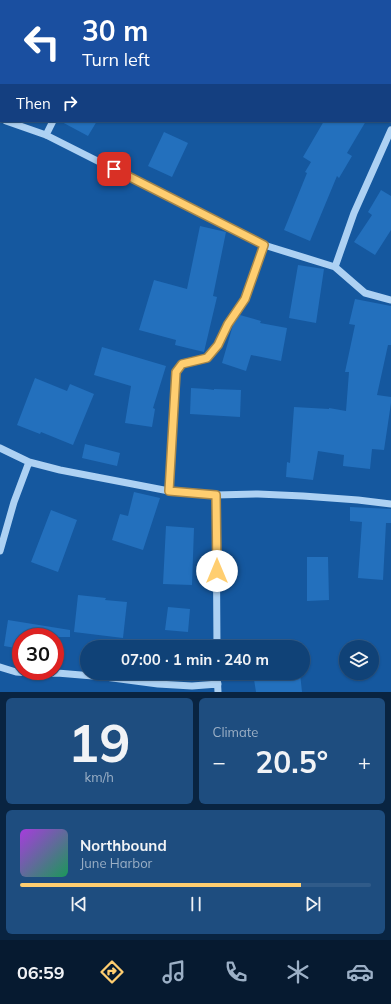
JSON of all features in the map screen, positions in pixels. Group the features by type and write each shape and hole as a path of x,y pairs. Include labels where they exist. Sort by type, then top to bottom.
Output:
{"street":[{"path":"9,122 46,135 264,245 335,267 365,293 391,300"},
{"path":"46,135 52,122"},
{"path":"335,267 354,213 391,130"},
{"path":"169,491 176,372 182,364 207,358 218,345 228,324 245,299 264,245"},
{"path":"0,448 29,462 60,470 169,491 216,495 266,494 358,500 391,504"},
{"path":"0,551 14,502 29,462"},
{"path":"216,495 217,640"},
{"path":"0,667 16,672 44,674 58,673 158,684 218,688"}],"building":[{"path":"62,122 96,122 88,136"},
{"path":"323,122 365,122 347,153 352,156 339,178 337,176 310,241 284,230 307,173 305,172 311,162 303,157"},
{"path":"164,132 188,143 172,177 148,166"},
{"path":"381,190 391,196 391,230 375,255 354,242 372,215 368,212"},
{"path":"200,226 226,232 213,296 217,297 204,352 175,345 176,340 139,330 154,280 187,289"},
{"path":"298,265 324,269 316,323 289,318"},
{"path":"355,299 391,306 391,345 388,345 377,395 391,397 384,450 372,449 370,469 343,466 344,455 318,451 313,480 286,477 287,462 290,463 294,407 329,408 346,411 349,372 345,372 355,325 349,324"},
{"path":"240,315 261,321 260,323 287,328 281,361 251,355 246,371 222,363 233,325"},
{"path":"102,347 166,366 153,408 155,409 152,427 125,423 131,386 94,375"},
{"path":"35,378 67,391 70,384 94,394 73,445 41,432 40,434 17,425"},
{"path":"191,388 241,390 240,417 190,414"},
{"path":"85,444 120,453 117,466 82,458"},
{"path":"134,492 160,498 143,550 112,540 120,514 128,516"},
{"path":"350,507 391,509 391,523 386,523 383,580 358,578 362,522 350,521"},
{"path":"51,510 77,520 58,572 31,562"},
{"path":"166,526 194,528 192,585 163,584"},
{"path":"307,557 328,557 329,600 307,601"},
{"path":"78,595 127,602 123,638 74,632"},
{"path":"168,607 190,609 188,632 165,630"},
{"path":"8,620 58,628 12,628 12,647 4,646"},
{"path":"64,629 70,630 70,637 64,637"},
{"path":"254,680 301,680 302,692 256,692"}],"route":[{"path":"114,169 264,245 245,299 228,324 218,345 207,358 182,364 176,372 169,491 216,495 217,571"}]}
